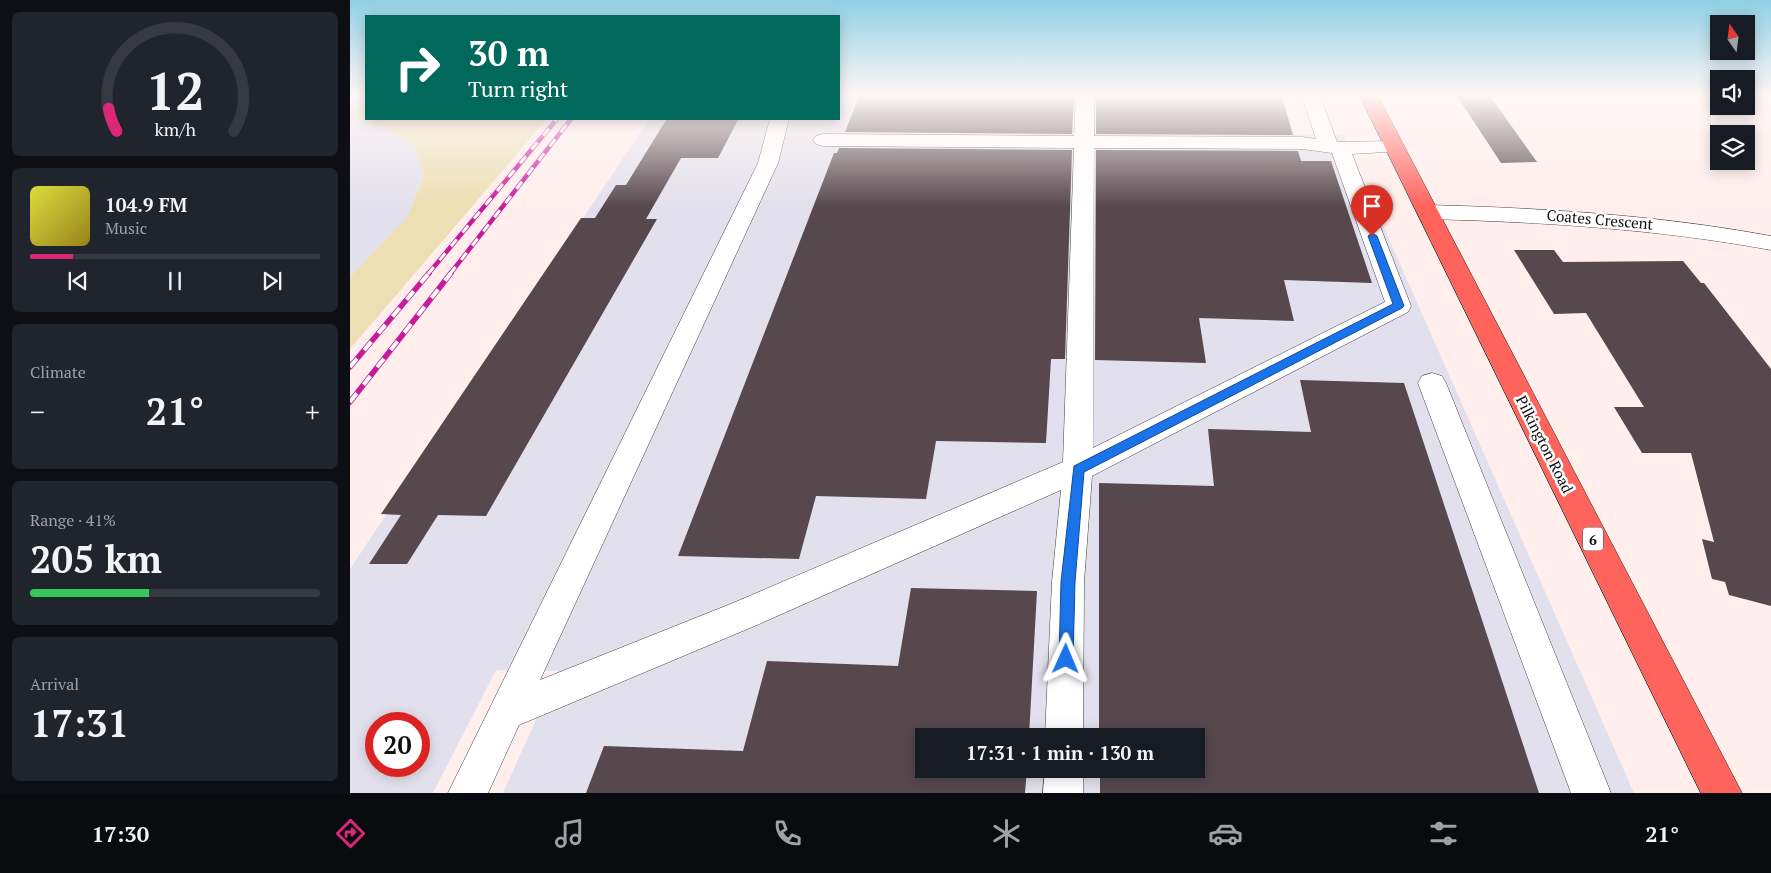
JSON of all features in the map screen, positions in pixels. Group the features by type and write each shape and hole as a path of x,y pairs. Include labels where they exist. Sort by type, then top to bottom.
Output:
{"main road":[{"name":"Pilkington Road","path":"1388,133 1722,793"}],"street":[{"path":"468,793 768,163 775,133"},
{"path":"1064,728 1068,582 1078,469 1084,133"},
{"path":"508,712 745,614 1078,469 1399,306 1328,133"},
{"path":"823,140 1302,144 1335,148 1395,147"},
{"name":"Coates Crescent","path":"1428,212 1548,214 1642,222 1719,232 1771,243"},
{"path":"1432,383 1591,793"},
{"path":"1063,793 1064,778"}],"shaded area":[{"path":"350,133 392,133 415,147 424,176 407,217 350,277"},
{"path":"392,133 535,133 350,349 350,277 407,217 424,176 415,147"},
{"path":"640,133 1096,133 1343,135 1634,793 503,793 558,671 496,670 433,793 350,793 350,569"}],"building":[{"path":"658,133 731,133 718,158 681,158 646,219 657,219 486,516 438,515 407,564 369,564 401,515 381,514 581,218 595,218 616,185 626,185"},
{"path":"959,133 1072,133 1072,134"},
{"path":"1292,133 1293,135 1096,134"},
{"path":"1481,133 1516,133 1537,162 1501,163"},
{"path":"839,148 1072,150 1065,359 1051,359 1046,443 936,441 926,499 816,496 799,559 678,556 834,153 837,153"},
{"path":"1096,150 1298,151 1301,161 1331,161 1372,283 1284,280 1294,321 1199,318 1206,363 1095,360"},
{"path":"1514,250 1554,250 1563,262 1683,261 1701,283 1704,283 1771,369 1771,606 1729,595 1725,582 1712,579 1702,539 1714,542 1691,453 1642,453 1614,407 1644,407 1586,313 1554,314"},
{"path":"1300,380 1404,383 1539,793 1100,793 1100,778 1205,778 1205,728 1099,728 1099,483 1214,486 1208,429 1311,432"},
{"path":"911,588 1037,591 1029,728 915,728 915,778 1026,778 1025,793 586,793 604,746 743,751 767,661 898,666"}],"railway":[{"path":"428,274 545,133"},
{"path":"450,274 560,133"},
{"path":"350,367 429,273"},
{"path":"350,402 451,273"}],"route":[{"path":"1066,659 1068,582 1078,469 1399,306 1372,236"}]}
